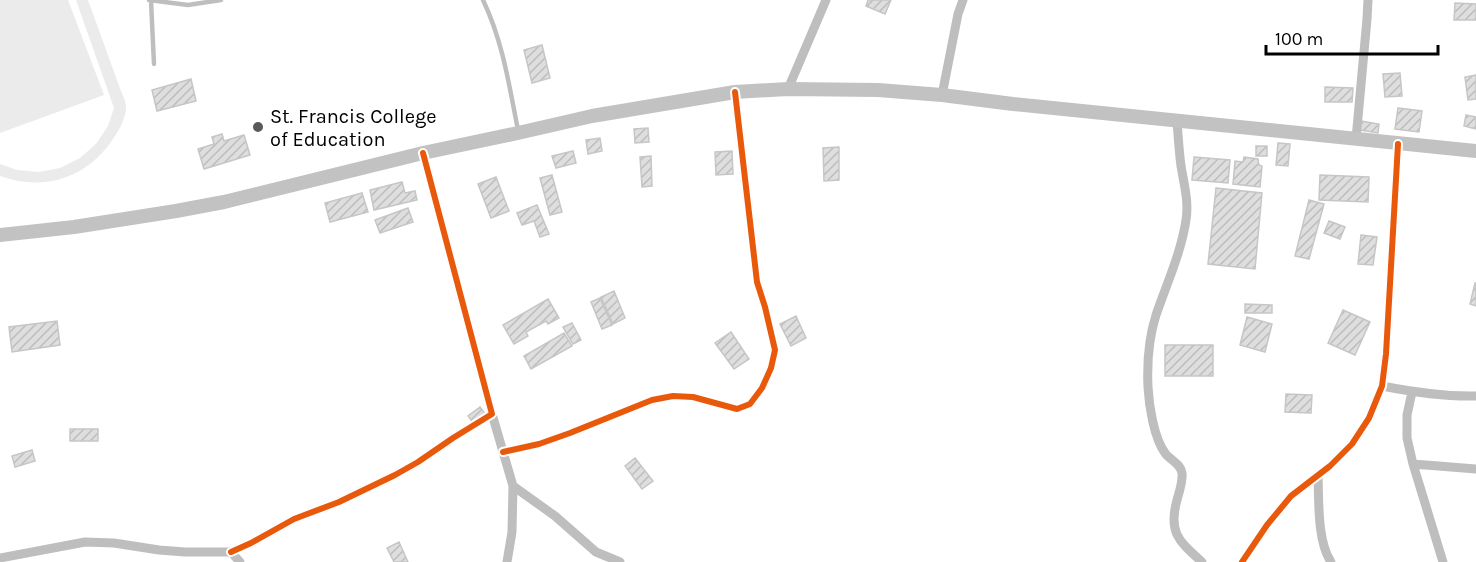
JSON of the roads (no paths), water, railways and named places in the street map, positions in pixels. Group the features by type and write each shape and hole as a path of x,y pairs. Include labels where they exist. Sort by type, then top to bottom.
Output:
{"main road":[{"path":"0,235 176,212 423,153 592,116 735,92 788,89 878,90 942,95 1476,151"}],"street":[{"path":"788,89 826,0"},
{"path":"942,95 958,14 963,0"},
{"path":"1356,139 1368,0"},
{"path":"503,452 539,444 652,400 673,396 693,397 737,409 750,404 762,388 771,368 775,350 768,316 757,282 735,92"},
{"path":"1177,120 1187,209 1186,221 1177,258 1153,328 1148,388 1160,442 1165,454 1180,468 1182,473 1173,521 1174,531 1202,562"},
{"path":"1242,562 1267,525 1291,496 1330,466 1353,444 1369,418 1382,386 1386,354 1398,144"},
{"path":"423,153 513,486 512,532 507,562"},
{"path":"1382,386 1412,392 1476,396"},
{"path":"1412,392 1407,415 1407,438 1443,562"},
{"path":"0,558 85,542 114,543 185,552 231,552 294,519 339,502 395,475 492,414"},
{"path":"1413,464 1476,469"},
{"path":"1318,476 1320,524 1331,562"},
{"path":"513,486 555,516 596,552 620,562"},
{"path":"231,552 240,562"}],"lane":[{"path":"154,64 150,1 188,5 221,0"},
{"path":"483,0 505,61 518,133"}],"place":[{"name":"St. Francis College of Education","path":"258,127"}]}
